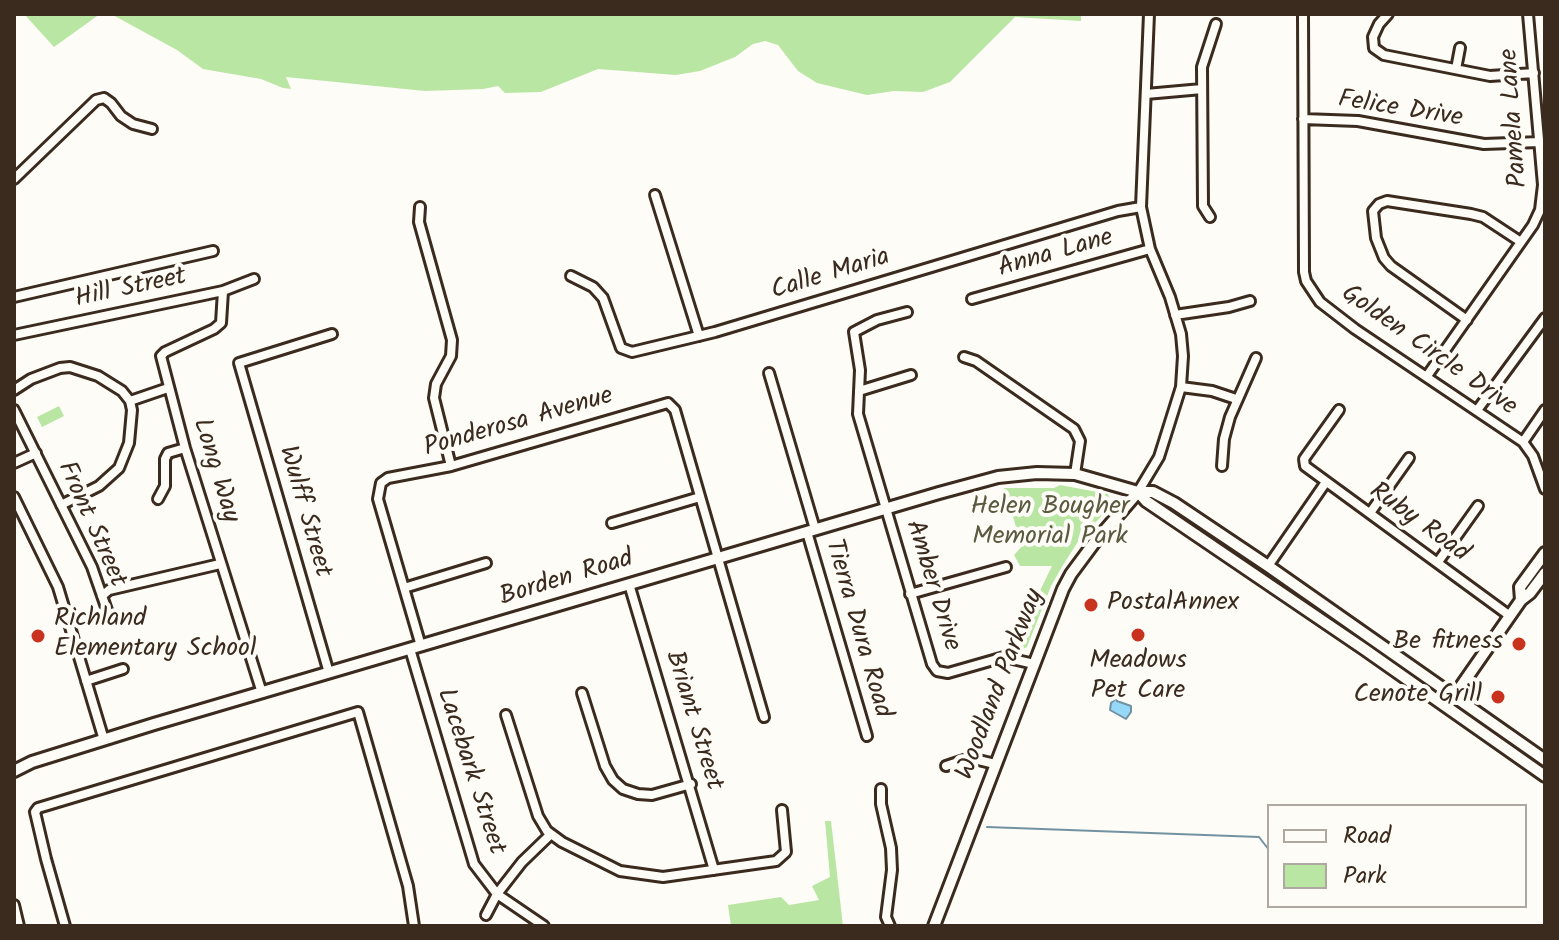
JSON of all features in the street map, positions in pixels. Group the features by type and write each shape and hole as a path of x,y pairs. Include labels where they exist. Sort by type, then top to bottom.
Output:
{"main road":[{"name":"Borden Road","path":"14,771 32,762 104,740 718,558 998,477 1037,473 1075,474 1138,492 1153,492 1174,503 1545,760"},
{"name":"Woodland Parkway","path":"934,926 1071,574 1138,492"},
{"path":"1138,492 1146,501 1545,776"},
{"path":"1521,600 1520,587 1545,553"},
{"path":"1446,707 1521,600 1545,573"}],"street":[{"name":"Woodland Parkway","path":"1138,492 1159,457 1181,387 1183,356 1175,315 1150,249 1141,207 1149,14"},
{"name":"Golden Circle Drive","path":"1303,14 1306,281 1320,302 1523,442 1533,456 1545,489"},
{"path":"1388,14 1373,37 1374,48 1384,55 1490,76 1534,73"},
{"name":"Pamela Lane","path":"1427,376 1540,210 1543,185 1528,14"},
{"path":"1210,217 1203,206 1202,67 1216,24"},
{"path":"1456,69 1460,48"},
{"path":"1146,94 1202,89"},
{"path":"14,179 96,100 104,98 133,124 152,129"},
{"name":"Felice Drive","path":"1303,119 1358,121 1484,144 1539,142"},
{"path":"655,195 699,336"},
{"path":"1467,320 1384,258 1376,238 1373,211 1387,201 1471,214 1483,217 1521,242"},
{"path":"420,207 419,222 452,340 451,356 436,384 434,398 451,466"},
{"name":"Calle Maria","path":"571,276 593,287 603,298 621,348 632,352 667,341 699,336 1118,211 1141,207"},
{"name":"Anna Lane","path":"972,299 1150,249"},
{"path":"14,297 213,251"},
{"name":"Hill Street","path":"14,335 223,291 254,279"},
{"name":"Long Way","path":"223,291 221,323 161,356 185,448 262,693"},
{"path":"1175,315 1250,301"},
{"name":"Amber Drive","path":"907,312 877,320 854,332 860,370 858,414 932,664 940,672 948,673 1004,657 1034,664"},
{"path":"1478,409 1545,318"},
{"name":"Wulff Street","path":"329,673 239,363 332,334"},
{"path":"964,357 976,361 1074,429 1080,441 1075,474"},
{"path":"1222,466 1224,439 1236,399 1256,358"},
{"path":"14,390 31,379 70,367 98,376 122,391 130,401 129,443 126,457 119,468 99,486 61,505"},
{"name":"Tierra Dura Road","path":"769,373 867,736"},
{"path":"859,391 911,375"},
{"path":"1181,387 1212,391 1236,399"},
{"path":"130,401 168,388"},
{"name":"Ponderosa Avenue","path":"381,483 388,478 451,466 668,403 675,410 700,497"},
{"name":"Front Street","path":"14,410 92,567 108,613"},
{"name":"Ruby Road","path":"1339,410 1304,463 1510,616"},
{"path":"1523,442 1545,410"},
{"path":"158,499 165,486 165,459 168,453 185,448"},
{"name":"Front Street","path":"14,463 36,453"},
{"path":"1370,513 1409,458"},
{"path":"1268,566 1326,482"},
{"name":"Lacebark Street","path":"381,483 377,490 378,499 404,588 415,647 474,864 497,894 544,926"},
{"path":"14,497 58,587 104,740"},
{"path":"612,523 700,497 764,717"},
{"path":"1438,562 1478,506"},
{"path":"404,588 486,563"},
{"path":"102,596 109,590 220,564"},
{"path":"910,594 1006,567"},
{"name":"Briant Street","path":"629,584 691,784 714,870"},
{"path":"86,681 123,669"},
{"path":"582,693 605,766 623,789 652,795 691,784"},
{"path":"65,926 35,812 38,808 358,712 408,886 414,926"},
{"path":"506,715 538,816 551,834 620,871 663,877 782,859 786,852 782,810"},
{"path":"946,766 970,758 995,764"},
{"path":"881,789 892,859 886,917 890,926"},
{"path":"486,915 497,894 522,862 551,834"},
{"path":"14,905 19,926"}],"green space":[{"path":"24,14 100,14 54,47"},
{"path":"111,14 1081,14 1081,21 1015,17 950,82 923,92 894,91 867,95 817,83 798,71 778,45 765,41 700,71 676,75 598,69 541,92 505,93 498,86 425,91 286,77 291,89 283,88 261,79 203,69 177,50"},
{"path":"59,406 64,416 42,427 37,417"},
{"name":"Helen Bougher Memorial Park","path":"1060,485 1108,494 1112,505 1079,540 1063,565 1051,586 1027,647 1018,652 1035,601 1052,566 1020,566 1014,555 1022,546 1004,488 1054,488"},
{"path":"825,821 831,821 843,926 731,926 728,905 781,897 789,905 819,900 812,886 830,877"}],"water":[{"path":"1117,698 1117,701 1131,706 1126,719 1110,710 1111,703"}],"waterway":[{"path":"987,827 1259,837 1267,847"}],"place":[{"name":"PostalAnnex","path":"1091,605"},
{"name":"Meadows Pet Care","path":"1138,635"},
{"name":"Richland Elementary School","path":"38,636"},
{"name":"Be fitness","path":"1519,644"},
{"name":"Cenote Grill","path":"1498,697"}]}
